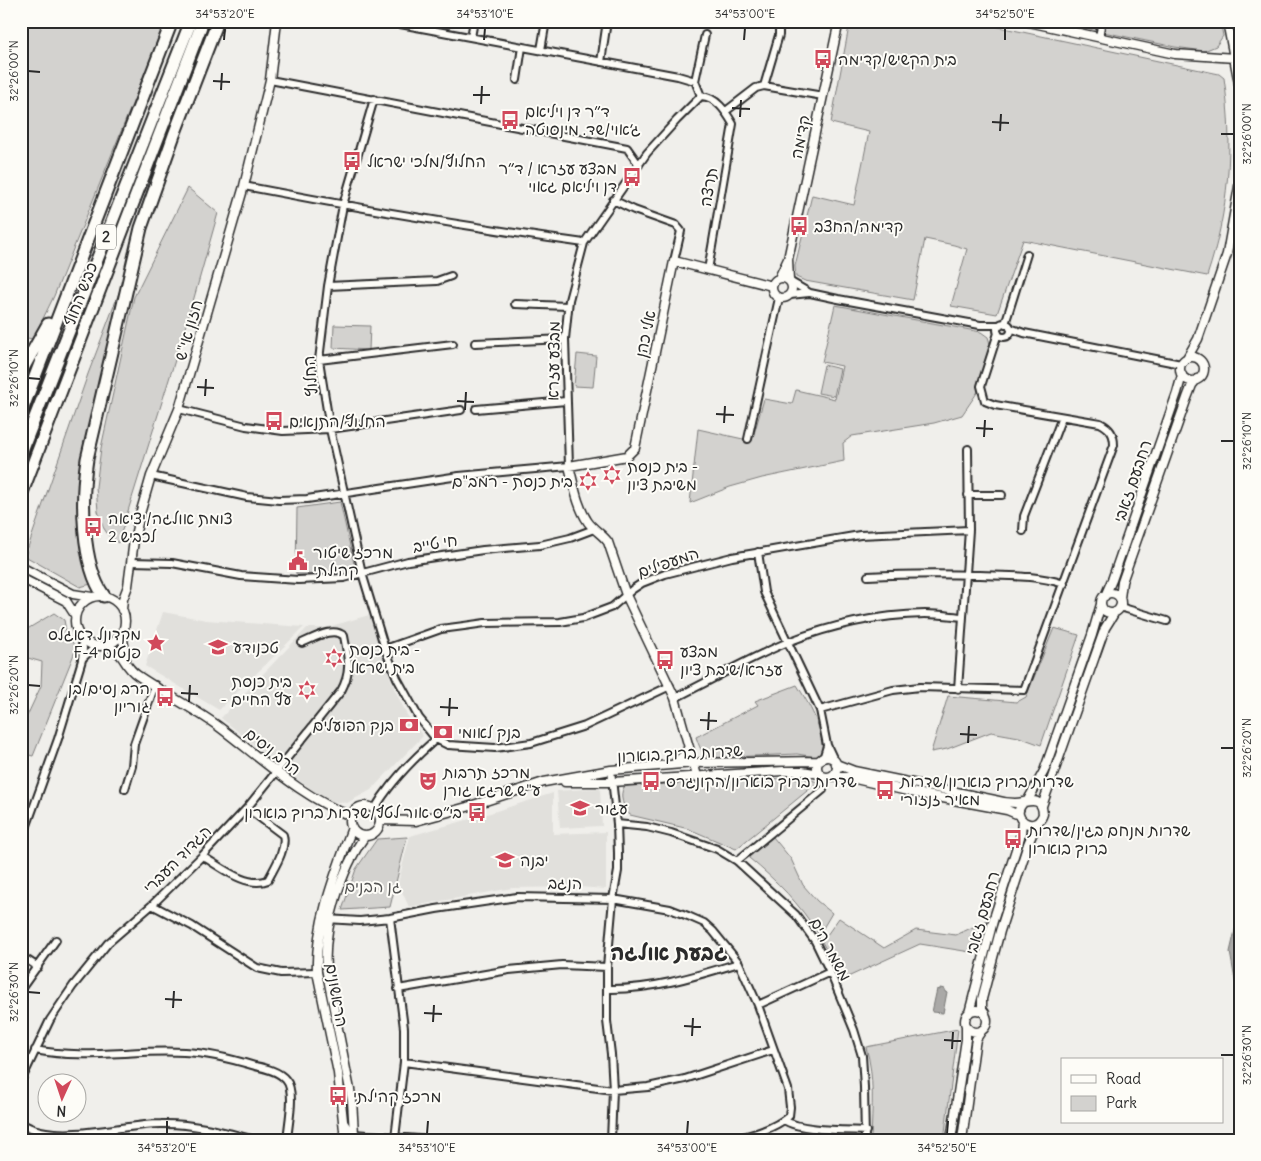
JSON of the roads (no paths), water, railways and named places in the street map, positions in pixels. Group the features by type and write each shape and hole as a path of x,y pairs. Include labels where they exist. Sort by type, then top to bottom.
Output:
{"highway":[{"path":"21,413 172,21"},
{"name":"כביש החוף","path":"21,453 191,21"},
{"name":"כביש החוף","path":"21,495 202,21"},
{"path":"107,597 96,582 86,540 84,494 87,459 141,228 218,21"},
{"path":"21,372 40,340 83,251"}],"street":[{"name":"חזון אי\"ש","path":"122,610 140,514 151,476 179,409 244,186 270,80 277,21"},
{"path":"384,21 678,76 695,81"},
{"path":"471,37 474,21"},
{"path":"541,50 546,21"},
{"path":"601,62 607,21"},
{"path":"764,86 779,35 779,21"},
{"name":"קדימה","path":"779,278 788,258 839,21"},
{"path":"1024,21 1175,54 1235,58"},
{"path":"1099,37 1102,21"},
{"path":"1227,21 1240,88"},
{"path":"705,35 695,81 701,96 709,97 726,111 756,88 764,86 823,96"},
{"path":"517,80 522,47"},
{"path":"270,80 627,148 638,165"},
{"name":"מבצע עזרא","path":"697,776 675,698 626,595 608,542 603,535 594,530 581,509 569,466 565,339 568,306 584,243 638,165 671,126 701,96"},
{"name":"החלוץ","path":"374,99 343,205 328,286 319,360 330,429 362,573 385,649 407,698 419,718 436,739"},
{"name":"תרצה","path":"708,270 733,124 726,111"},
{"path":"1198,339 1202,374 1197,379 1190,381 1182,375 1180,370 1198,339 1227,254 1240,180"},
{"path":"244,186 485,229 584,243"},
{"name":"אלי כהן","path":"569,466 627,456 636,448 680,231 680,228 676,225 644,214 613,200"},
{"path":"820,710 893,690 920,687 1024,690 1114,445 1113,434 1106,426 1092,421 995,405 985,401 981,386 993,351 1003,330 1027,254"},
{"name":"קדימה","path":"788,258 790,281"},
{"path":"674,261 772,286"},
{"path":"328,286 437,281 451,276"},
{"path":"772,286 779,278 790,281 810,292 855,303 1184,361 1196,358 1202,363"},
{"path":"790,281 793,289 790,295"},
{"path":"772,286 774,294 779,298 810,292"},
{"path":"748,439 779,298"},
{"path":"514,304 568,306"},
{"path":"475,343 565,339"},
{"path":"319,360 453,344"},
{"name":"רחבעם זאבי","path":"1105,596 1182,375"},
{"name":"רחבעם זאבי","path":"1120,598 1122,582 1186,398 1197,379"},
{"path":"476,409 566,401"},
{"path":"179,409 246,426 283,431 330,429 461,410"},
{"path":"1023,532 1024,516 1062,417"},
{"path":"958,689 969,530 968,449"},
{"path":"151,476 247,497 279,500 345,495 459,476 569,466"},
{"path":"968,495 1002,495"},
{"name":"חי טייב","path":"131,562 172,563 241,576 298,580 344,578 408,561 484,550 540,545 594,530"},
{"name":"המעפילים","path":"385,649 441,630 464,626 485,623 560,622 584,618 612,608 642,583 665,574 732,557 860,535 969,530"},
{"path":"758,552 764,592 820,710 828,745 835,762 836,771 832,776"},
{"path":"25,568 73,594 92,597 122,595 128,586"},
{"path":"868,576 921,573 1020,576 1053,580 1064,584"},
{"path":"23,578 66,601 75,615"},
{"path":"828,745 818,768 820,774 826,777 847,776 916,793 1007,810 1029,824 1037,823 1042,817 1042,806 1105,628 1118,610 1120,598 1112,593 1105,596 1101,604 1044,771 1019,809 1020,818"},
{"path":"21,842 58,739 82,660 83,648 81,638 75,627 75,615 83,602 92,597"},
{"path":"82,660 86,655 101,646 115,641 122,632 125,621 122,610 117,603 107,597"},
{"path":"1101,604 1106,612 1118,610 1167,621"},
{"path":"675,698 788,642 839,626 894,616 927,614 963,617"},
{"path":"122,632 126,661"},
{"name":"הגדוד העברי","path":"21,1081 50,1020 73,986 108,943 152,905 247,808 340,691 348,674 348,656 344,636 334,632 302,643"},
{"path":"81,638 92,645 101,646"},
{"name":"הרב ניסים","path":"101,646 116,650 135,674 216,725 317,800 332,809 351,816"},
{"path":"125,789 132,766 134,744 155,685"},
{"path":"374,810 386,790 413,759 436,739 448,745 470,747 495,748 531,743 585,726 670,686"},
{"path":"674,764 689,747"},
{"path":"821,760 828,758 854,771 934,789 1007,803 1036,801 1042,806"},
{"name":"שדרות ברוך בוארון","path":"380,820 416,821 468,807 544,782 611,770 694,763 821,760"},
{"path":"611,770 617,824 618,872 613,899 607,967 607,1021 612,1054 613,1090 611,1140"},
{"name":"שדרות ברוך בוארון","path":"544,782 612,782 783,771 802,771 820,774"},
{"path":"737,861 823,790"},
{"path":"367,807 374,810 380,820 377,830 370,836 355,832 350,822 351,816 359,808 367,807"},
{"path":"202,856 242,879 256,883 268,880 284,844 283,835 247,808"},
{"name":"רחבעם זאבי","path":"969,1012 993,921 1021,834 1020,818"},
{"name":"שדרות ברוך בוארון","path":"377,830 400,821"},
{"name":"רחבעם זאבי","path":"985,1013 982,1009 982,998 1000,931 1028,844 1037,823"},
{"name":"משמר הים","path":"617,824 648,827 717,849 737,861 796,915 815,941 830,972 854,1030 862,1056 865,1140"},
{"name":"הראשונים","path":"352,828 329,888 326,968 352,1100 353,1137"},
{"name":"הראשונים","path":"345,1140 338,1073 317,972 316,958 339,891 356,849 365,836"},
{"name":"הנגב","path":"328,919 360,921 390,918 517,897 613,899 670,909 704,923 713,931 739,964 758,1005 788,1089 789,1116 784,1120"},
{"path":"152,905 192,926 257,968 281,973 317,972"},
{"path":"390,918 404,1028 404,1062 395,1138"},
{"path":"21,989 56,940"},
{"path":"21,956 38,967"},
{"path":"607,989 624,990 671,982 739,964"},
{"path":"398,989 509,970 562,966 607,967"},
{"path":"758,1005 830,972"},
{"path":"951,1140 966,1039 965,1018 969,1012 977,1010 985,1013 987,1022 976,1039 962,1140"},
{"path":"966,1025 971,1030 982,1030"},
{"path":"35,1050 88,1055 168,1051 199,1053 270,1070 286,1079 290,1086 287,1140"},
{"path":"404,1062 613,1090 648,1087 685,1079 773,1050"},
{"path":"343,1120 353,1137 432,1140"},
{"path":"732,1140 751,1135 784,1120 788,1123 804,1127 866,1131"},
{"path":"21,1123 42,1130 66,1133 160,1124 180,1124 255,1140"}],"place":[{"name":"בית הקשיש/קדימה","path":"823,59"},
{"name":"ד״ר דן ויליאם ג׳אוי/שד. מינסוטה","path":"510,120"},
{"name":"החלוץ/מלכי ישראל","path":"352,161"},
{"name":"מבצע עזרא / ד״ר דן ויליאם גאוי","path":"632,177"},
{"name":"קדימה/החצב","path":"799,226"},
{"name":"החלוץ/התנאים","path":"274,421"},
{"name":"בית כנסת - משיבת ציון","path":"612,475"},
{"name":"בית כנסת - רמב\"ם","path":"588,481"},
{"name":"צומת אולגה/יציאה לכביש 2","path":"93,527"},
{"name":"מרכז שיטור קהילתי","path":"298,561"},
{"name":"מקדונל דאגלס F-4 פנטום","path":"156,643"},
{"name":"טכנודע","path":"218,647"},
{"name":"בית כנסת - בית ישראל","path":"334,658"},
{"name":"מבצע עזרא/שיבת ציון","path":"665,660"},
{"name":"בית כנסת - עץ החיים","path":"307,690"},
{"name":"הרב נסים/בן גוריון","path":"165,697"},
{"name":"בנק הפועלים","path":"409,725"},
{"name":"בנק לאומי","path":"443,732"},
{"name":"מרכז תרבות ע\"ש שרגא גורן","path":"428,781"},
{"name":"שדרות ברוך בוארון/הקונגרס","path":"651,781"},
{"name":"שדרות ברוך בוארון/שדרות מאיר זנזורי","path":"885,790"},
{"name":"עגור","path":"580,808"},
{"name":"בי״ס אור לטף/שדרות ברוך בוארון","path":"477,812"},
{"name":"שדרות מנחם בגין/שדרות ברוך בוארון","path":"1013,839"},
{"name":"יבנה","path":"505,860"},
{"name":"מרכז קהילתי","path":"338,1096"}],"district":[{"name":"גבעת אולגה","path":"669,953"}],"park label":[{"name":"גן הבנים","path":"373,886"}]}
